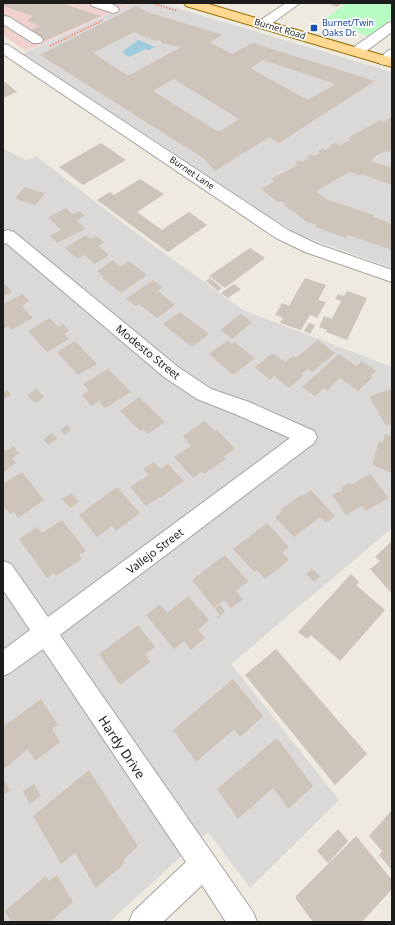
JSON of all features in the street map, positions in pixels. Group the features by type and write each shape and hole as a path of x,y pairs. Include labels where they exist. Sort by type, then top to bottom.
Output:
{"main road":[{"name":"Burnet Road","path":"197,4 356,52 390,59"}],"street":[{"path":"96,3 113,9"},
{"path":"263,24 294,3"},
{"path":"4,20 42,44"},
{"path":"356,52 392,26"},
{"name":"Burnet Lane","path":"3,48 282,234 312,248 392,276"},
{"name":"Modesto Street","path":"5,237 171,372 204,394 307,437"},
{"name":"Vallejo Street","path":"3,664 307,437"},
{"name":"Hardy Drive","path":"3,571 243,922"},
{"path":"143,922 203,865"}],"path":[{"path":"42,44 104,20"}],"shaded area":[{"path":"3,3 130,4 26,51 3,35"},
{"path":"133,3 160,3 392,72 392,268 300,235 227,191 22,54"},
{"path":"3,149 27,160 36,156 132,230 243,310 392,367 392,528 231,664 339,800 250,888 208,832 109,922 3,922"}],"green space":[{"path":"346,3 392,3 392,19 369,37 325,19"}],"water":[{"path":"138,40 155,47 149,50 145,49 129,57 122,52"}],"building":[{"path":"3,3 61,3 101,16 44,41 29,31 40,26 27,21 33,16 3,6"},
{"path":"326,3 343,3 337,7"},
{"path":"136,6 147,12 223,35 210,42 232,54 252,43 375,81 279,143 269,137 215,171 203,158 40,55","holes":["134,32 141,35 140,36 151,38 150,39 155,41 162,41 161,43 181,47 130,75 127,75 93,53","263,60 336,84 308,100 250,68","174,79 239,119 221,131 217,131 153,91"]},
{"path":"3,82 5,82 17,92 3,98"},
{"path":"392,116 392,150 375,156 371,161 392,168 392,185 362,174 361,176 350,172 316,191 325,199 374,215 373,217 392,224 392,250 348,235 346,238 315,227 317,225 307,222 284,205 286,204 281,201 278,202 261,189 275,181 271,179 298,165 295,163 300,160 302,162 309,158 307,157 311,154 314,156 320,153 318,151 323,148 325,150 332,147 330,146 335,143 340,145 351,140 348,138 380,120 383,122"},
{"path":"101,143 126,160 83,185 59,167"},
{"path":"140,179 164,194 137,212 162,230 189,212 207,225 168,252 97,200 110,192 114,195"},
{"path":"24,187 45,193 36,205 15,199"},
{"path":"66,208 72,214 80,211 85,216 77,220 85,229 57,243 50,236 61,230 48,217"},
{"path":"86,235 91,239 96,236 104,242 98,246 109,255 95,264 84,255 78,259 65,248"},
{"path":"250,248 265,258 225,288 209,276"},
{"path":"113,260 120,267 129,261 147,275 121,293 102,278 104,277 97,271"},
{"path":"210,278 222,288 218,291 206,281"},
{"path":"305,278 326,285 318,300 326,302 317,318 310,315 301,330 280,323 283,318 275,315 282,303 289,306"},
{"path":"153,280 163,287 158,291 175,305 157,318 139,304 136,306 126,299"},
{"path":"3,282 12,292 3,296"},
{"path":"234,284 241,289 228,298 221,293"},
{"path":"347,291 367,298 347,340 326,332 327,330 319,327 324,316 332,319 341,301 335,299 338,294 344,296"},
{"path":"22,294 29,301 22,306 33,318 11,330 8,326 3,329 3,304"},
{"path":"180,312 209,334 192,347 163,324"},
{"path":"241,314 252,322 232,339 220,330"},
{"path":"50,318 58,327 63,324 69,331 64,334 69,339 47,352 28,331"},
{"path":"309,323 315,325 310,334 304,331"},
{"path":"228,340 232,344 234,342 255,358 233,375 209,354"},
{"path":"318,340 335,353 312,372 308,369 301,374 303,376 289,388 274,376 270,380 255,367 273,353 285,362 293,356 296,358"},
{"path":"75,341 97,364 78,375 57,352"},
{"path":"339,354 356,366 362,361 376,371 371,376 372,378 358,391 340,378 327,391 324,388 315,396 302,387"},
{"path":"108,369 131,392 105,408 99,401 91,406 82,395 89,391 83,384"},
{"path":"37,389 44,397 35,403 27,395"},
{"path":"392,389 392,424 386,426 369,396"},
{"path":"7,390 11,395 3,399 3,393"},
{"path":"139,397 165,422 148,434 143,429 140,431 120,411"},
{"path":"205,421 215,431 217,430 235,449 223,457 226,459 204,474 202,471 193,478 174,457 191,446 183,436"},
{"path":"67,425 71,430 64,435 60,430"},
{"path":"52,433 57,439 48,445 43,439"},
{"path":"385,434 392,436 392,473 372,465 379,441 383,442"},
{"path":"14,446 19,453 12,458 16,463 3,472 3,448 6,451"},
{"path":"154,462 160,469 168,464 184,481 146,506 130,487 149,475 143,469"},
{"path":"22,472 44,500 18,518 14,512 10,514 3,505 3,484"},
{"path":"370,474 389,498 366,511 362,506 346,515 332,495 343,490 341,487 349,483 351,485"},
{"path":"117,487 140,513 116,531 112,526 97,537 79,515"},
{"path":"311,490 335,516 326,523 320,517 294,537 275,517 282,511 280,510 301,495 303,496"},
{"path":"72,493 79,502 70,508 62,499"},
{"path":"62,520 86,551 79,555 82,559 56,576 54,573 47,578 19,539 37,527 42,533"},
{"path":"267,523 289,547 282,552 289,560 265,579 257,570 254,572 233,549"},
{"path":"392,541 392,594 370,569 380,561 375,557"},
{"path":"225,555 248,581 236,591 243,599 231,608 224,600 214,608 192,580"},
{"path":"312,569 320,576 314,582 306,574"},
{"path":"351,574 359,582 356,585 385,610 340,661 311,635 307,639 298,632"},
{"path":"188,596 209,620 198,630 205,638 191,650 184,641 174,649 146,615 160,604 167,613"},
{"path":"220,605 225,611 218,619 217,617 220,615 215,609"},
{"path":"138,625 155,647 145,654 150,662 120,685 99,654"},
{"path":"276,649 367,754 335,785 245,675"},
{"path":"233,679 263,716 240,737 234,729 196,762 173,730"},
{"path":"41,699 58,725 52,729 60,742 35,761 28,749 5,768 3,765 3,727"},
{"path":"277,738 313,786 288,809 273,788 238,819 217,789"},
{"path":"89,770 138,846 123,860 125,863 96,888 75,853 61,864 33,816"},
{"path":"3,778 10,790 3,795"},
{"path":"34,784 41,796 30,804 23,791"},
{"path":"392,810 392,870 379,855 382,851 369,836"},
{"path":"338,829 348,841 328,863 317,851"},
{"path":"356,836 392,880 392,889 362,922 313,922 296,899 296,896"},
{"path":"57,875 73,902 50,922 11,922 5,911 46,876 49,881"}],"place":[{"name":"Burnet/Twin Oaks Dr.","path":"314,28"}]}
